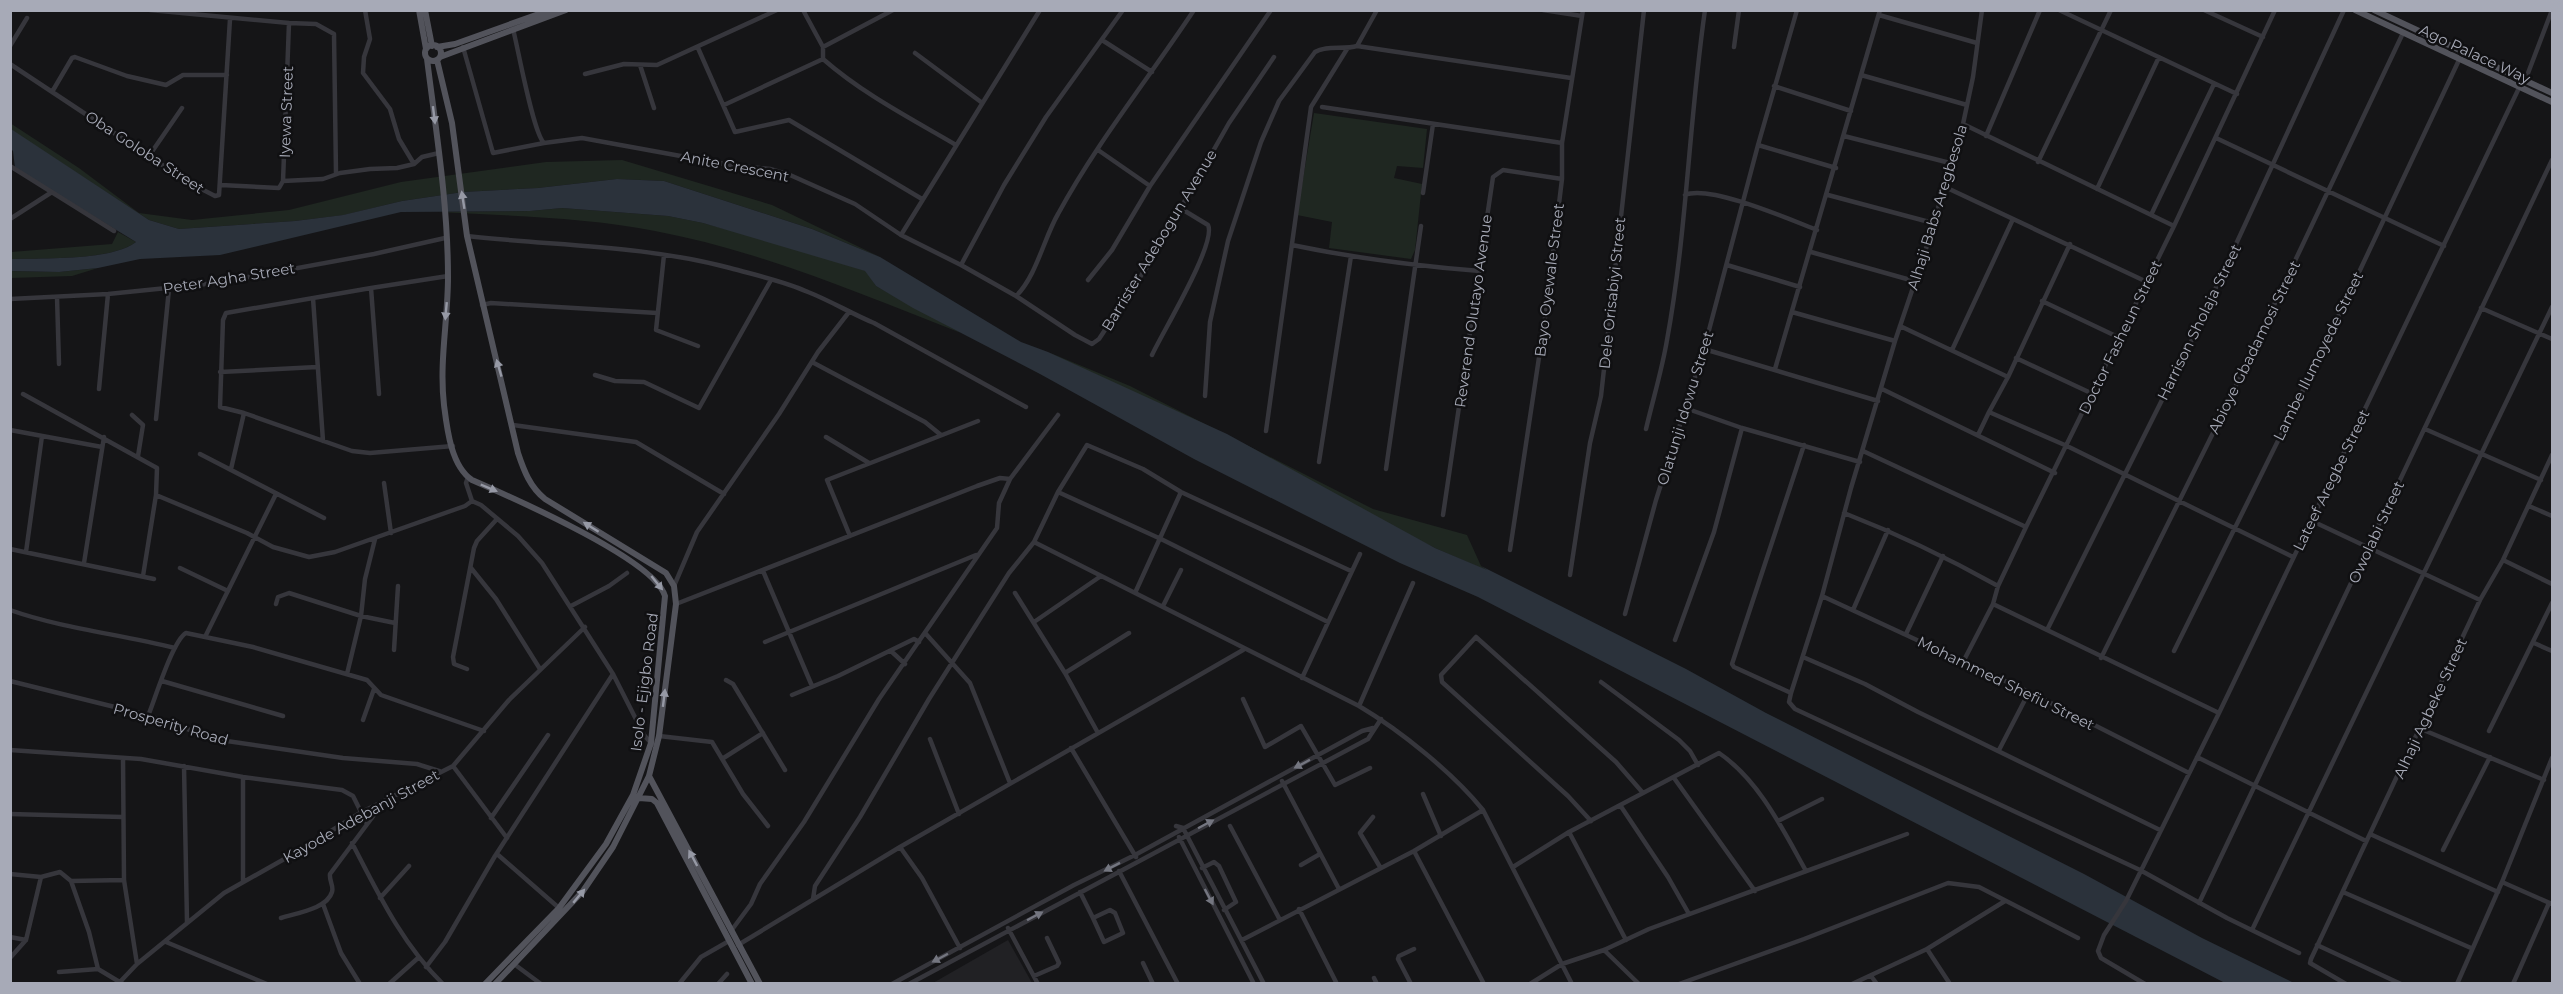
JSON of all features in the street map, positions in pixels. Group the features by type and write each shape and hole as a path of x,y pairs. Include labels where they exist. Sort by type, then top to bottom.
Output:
{"main road":[{"path":"419,10 432,47"},
{"path":"425,10 432,47 427,59 441,172 448,276 442,377 447,423 460,470 468,477"},
{"path":"432,47 455,44 549,10"},
{"path":"427,59 431,61 566,10"},
{"name":"Ago Palace Way","path":"2355,10 2553,102"},
{"name":"Ago Palace Way","path":"2374,10 2553,93"},
{"path":"432,47 440,50 438,58 452,123 467,233 518,453 526,475 545,498 661,570 674,586"},
{"name":"Isolo - Ejigbo Road","path":"468,477 537,509 618,554 651,576 663,588 666,604 651,743 641,776 611,836 559,908 485,984"},
{"path":"537,509 545,498"},
{"name":"Isolo - Ejigbo Road","path":"495,984 583,891 613,847 649,776 659,736 676,604 674,586"},
{"path":"649,776 760,984"},
{"path":"639,798 652,799 657,804 752,984"}],"street":[{"path":"150,10 230,19 316,24 334,34 336,174"},
{"path":"365,10 370,39 364,57 363,73 390,109 399,139 414,164"},
{"path":"585,74 624,64 657,65 777,10"},
{"path":"803,10 823,47 823,59"},
{"path":"823,47 893,10"},
{"path":"901,235 981,102 1040,10"},
{"path":"961,265 1004,185 1046,117 1122,10"},
{"path":"1016,296 1041,252 1057,214 1194,10"},
{"path":"1088,280 1112,250 1150,186 1271,10"},
{"path":"1357,46 1377,10"},
{"path":"1543,10 1583,13"},
{"name":"Dele Orisabiyi Street","path":"1570,574 1588,452 1601,396 1644,10"},
{"path":"1646,429 1667,341 1705,10"},
{"path":"1734,47 1739,10"},
{"name":"Olatunji Idowu Street","path":"1625,614 1704,349 1758,145 1768,118 1774,86 1797,10"},
{"name":"Alhaji Babs Aregbesola","path":"1791,693 1822,596 1895,341 1963,124 1982,10"},
{"path":"1986,136 2040,10"},
{"path":"2059,10 2237,94"},
{"path":"2038,162 2111,10"},
{"path":"2204,10 2263,37"},
{"name":"Doctor Fasheun Street","path":"1963,662 1993,604 1998,586 2026,527 2055,473 2174,226 2275,10"},
{"name":"Harrison Sholaja Street","path":"2048,630 2188,346 2344,10"},
{"path":"2525,81 2552,10"},
{"name":"Bayo Oyewale Street","path":"1510,550 1536,379 1562,179 1562,143 1583,13"},
{"path":"1775,369 1836,168 1879,13 1977,43"},
{"path":"10,46 27,18"},
{"name":"Oba Goloba Street","path":"13,65 149,156 215,196 219,195 221,185 230,19"},
{"name":"Iyewa Street","path":"289,23 283,181 323,179 336,174 397,168 414,164 422,157 439,153"},
{"path":"513,29 535,122 541,141 544,143"},
{"name":"Abioye Gbadamosi Street","path":"2102,658 2329,192 2403,33"},
{"path":"1102,40 1152,72"},
{"path":"1205,396 1210,322 1228,241 1261,142 1279,101 1315,52 1319,49 1347,49 1357,46 1571,78"},
{"name":"Anite Crescent","path":"463,47 493,153 582,138 729,165 770,169 790,175 855,204 901,235 1016,296"},
{"path":"698,48 735,132 789,120 922,199"},
{"path":"1266,431 1295,208 1311,107 1347,49"},
{"path":"915,53 981,102"},
{"path":"52,92 72,58 75,57 127,76 166,85 183,75 227,75"},
{"name":"Barrister Adebogun Avenue","path":"1016,296 1085,341 1094,344 1150,262 1229,123 1274,57"},
{"path":"2097,189 2159,57"},
{"path":"724,105 823,59"},
{"path":"823,59 860,88 956,145"},
{"name":"Lambe Ilumoyede Street","path":"2174,651 2312,372 2459,60"},
{"path":"640,65 654,108"},
{"path":"1862,75 1967,105"},
{"path":"2151,215 2214,84"},
{"path":"1774,86 1851,111"},
{"name":"Lateef Aregbe Street","path":"2145,984 2101,958 2098,951 2104,935 2133,886 2219,713 2519,88"},
{"path":"1322,107 1562,143"},
{"path":"149,156 182,108"},
{"path":"1423,193 1433,124"},
{"path":"1963,124 2174,226"},
{"path":"1844,136 1950,163"},
{"path":"2216,138 2444,246"},
{"path":"1758,145 1836,168"},
{"path":"1098,150 1150,186"},
{"name":"Owolabi Street","path":"2199,903 2553,160"},
{"path":"10,166 114,231"},
{"name":"Reverend Olutayo Avenue","path":"1443,515 1493,177 1496,173 1507,170 1562,179"},
{"path":"221,185 279,188 283,181"},
{"path":"1945,186 2147,282"},
{"path":"10,219 52,192"},
{"path":"1685,195 1708,194 1743,202 1817,230"},
{"path":"1828,195 1933,223"},
{"path":"1152,355 1201,261 1210,233 1208,225 1180,208"},
{"path":"1952,350 2013,219"},
{"path":"1386,469 1421,226"},
{"path":"467,233 533,243 599,246 664,255 727,267 807,291 880,326 1026,407"},
{"name":"Peter Agha Street","path":"10,299 169,289 374,254 445,235"},
{"path":"1978,435 2008,377 2070,244"},
{"path":"1292,245 1415,266 1480,271"},
{"path":"1811,252 1914,281"},
{"path":"664,255 656,330 698,345"},
{"path":"1319,462 1351,256"},
{"path":"1727,265 1800,287"},
{"path":"448,276 226,313 223,320 220,407 244,412 352,451 370,453 453,446"},
{"path":"595,375 615,381 644,382 699,408 771,280"},
{"path":"371,288 379,394"},
{"path":"156,420 169,289"},
{"path":"99,389 108,294"},
{"path":"57,297 59,364"},
{"path":"314,298 323,441"},
{"path":"2042,301 2120,338"},
{"path":"482,305 491,303 657,314"},
{"path":"2252,930 2553,307"},
{"path":"2481,308 2553,339"},
{"path":"674,586 697,532 812,362 849,312"},
{"path":"1792,312 1895,341"},
{"path":"1900,326 2008,377"},
{"path":"1704,349 1878,400"},
{"path":"2016,358 2093,394"},
{"path":"812,362 925,422 942,435"},
{"path":"220,372 317,367"},
{"path":"1882,389 2055,473"},
{"path":"23,394 157,468 156,495 143,576"},
{"path":"1685,408 1742,428 1860,462"},
{"path":"231,469 244,412"},
{"path":"1989,412 2067,446 2293,557"},
{"path":"132,415 143,424 138,456"},
{"path":"731,931 751,904 759,884 804,822 879,699 926,634 976,555 997,528 999,503 1010,479 1058,415"},
{"path":"850,537 827,480 978,421"},
{"path":"513,426 636,442 724,494"},
{"path":"1675,640 1714,532 1742,428"},
{"path":"2426,429 2541,480"},
{"path":"10,430 102,447"},
{"path":"26,552 42,436"},
{"path":"84,563 104,437"},
{"path":"826,437 869,463"},
{"path":"813,899 815,886 872,799 1009,573 1034,542 1058,492 1087,445 1143,469 1181,492 1351,571"},
{"path":"1804,445 1732,664 1734,668 1791,693 1789,702 1795,709 2140,870 2199,903 2299,953"},
{"path":"1863,451 2026,527"},
{"path":"200,454 324,518"},
{"name":"Alhaji Agbeke Street","path":"2346,984 2310,963 2317,945 2480,600 2503,560 2553,455"},
{"path":"468,477 466,483 472,501 481,505 531,550 571,606 613,674 644,735 651,743"},
{"path":"676,604 977,486 1000,478 1010,479"},
{"path":"384,483 391,533"},
{"path":"1058,492 1161,539 1328,622"},
{"path":"1135,593 1181,492"},
{"path":"206,635 276,494"},
{"path":"156,495 179,503 273,547 309,557 335,552 391,533 472,501"},
{"path":"2529,506 2553,516"},
{"path":"1844,513 1888,530 1943,556 1998,586"},
{"path":"467,669 454,664 453,657 477,541 496,519"},
{"path":"2312,520 2480,600"},
{"path":"1852,610 1888,530"},
{"path":"347,674 361,616 365,579 375,538"},
{"path":"1034,542 1381,719 1466,789 1484,810 1572,984"},
{"path":"10,549 154,579"},
{"path":"1302,678 1360,554"},
{"path":"765,642 976,555"},
{"path":"1906,634 1943,556"},
{"path":"2503,560 2553,584"},
{"path":"180,568 228,591"},
{"path":"471,568 496,599 540,669"},
{"path":"1163,606 1180,570"},
{"path":"763,571 812,686"},
{"path":"571,606 609,586 627,573"},
{"path":"1034,622 1101,576"},
{"path":"1359,706 1413,583"},
{"path":"394,650 398,586"},
{"path":"276,604 278,597 288,593 361,616 395,623"},
{"path":"1015,593 1065,673 1098,733"},
{"name":"Mohammed Shefiu Street","path":"1822,596 2029,692 2189,773"},
{"path":"2488,731 2553,603"},
{"path":"1993,604 2219,713"},
{"path":"10,610 59,625 126,636 175,648"},
{"name":"Kayode Adebanji Street","path":"120,983 137,964 224,893 360,813 453,766 540,669 585,627"},
{"path":"148,716 175,648 183,634 186,633 206,635 367,680 381,695 484,731"},
{"path":"1065,673 1129,633"},
{"path":"926,634 970,683 1010,783"},
{"path":"1591,821 1568,796 1442,682 1441,675 1476,637 1616,762 1643,793"},
{"path":"792,695 914,639 918,642"},
{"path":"2534,643 2553,651"},
{"path":"738,945 900,847 1243,650"},
{"path":"891,651 905,664"},
{"path":"1803,657 1865,684 2160,830"},
{"path":"426,967 445,942 507,838 613,674"},
{"path":"726,680 733,684 785,770"},
{"name":"Prosperity Road","path":"10,681 148,716 203,735 238,744 343,758 417,764 440,771"},
{"path":"162,681 283,716"},
{"path":"1601,682 1679,740 1690,751 1698,765"},
{"path":"363,720 374,688"},
{"path":"1999,750 2029,692"},
{"path":"1244,699 1265,747 1301,726 1335,785 1370,768"},
{"path":"909,984 1368,739 1381,719"},
{"path":"892,984 1362,731 1373,729"},
{"path":"2421,729 2544,780"},
{"path":"722,759 763,733"},
{"path":"491,818 548,735"},
{"path":"659,736 712,742 743,794 768,826"},
{"path":"930,739 959,814"},
{"path":"1071,748 1138,861"},
{"path":"10,750 123,758 346,792 353,796 366,824"},
{"path":"1513,867 1569,832 1719,753 1751,783 1778,821 1806,871"},
{"path":"2197,757 2366,841"},
{"path":"2444,850 2490,757"},
{"path":"123,758 124,880 137,964"},
{"path":"2457,984 2553,758"},
{"path":"184,766 187,922"},
{"path":"453,766 507,838"},
{"path":"1279,776 1339,889"},
{"path":"243,777 243,882"},
{"path":"1674,778 1755,891"},
{"path":"1423,794 1441,836"},
{"path":"1778,821 1822,799"},
{"path":"281,918 323,904 332,894 330,874 384,801"},
{"path":"1620,805 1668,877 1689,914"},
{"path":"1242,940 1414,851 1484,810"},
{"path":"10,814 122,817"},
{"path":"1373,817 1360,833 1380,867"},
{"path":"1230,826 1280,920"},
{"path":"1183,828 1264,984"},
{"path":"1176,832 1254,984"},
{"path":"1569,832 1626,940"},
{"path":"1530,984 1562,964 1604,950 1689,914 1906,834"},
{"path":"2370,834 2498,892"},
{"path":"352,843 380,898 418,958 442,984"},
{"path":"900,847 922,878 960,948"},
{"path":"1414,851 1484,984"},
{"path":"497,854 559,908"},
{"path":"1300,865 1320,854"},
{"path":"1202,868 1214,862 1219,866 1236,902 1224,910"},
{"path":"380,898 409,866"},
{"path":"1119,871 1178,984"},
{"path":"10,874 41,877 60,872 70,880 89,932 98,969"},
{"path":"10,958 26,940 41,877"},
{"path":"70,880 124,880"},
{"path":"2502,882 2551,904 2513,984"},
{"path":"1679,984 1804,939 1948,883 1978,887 2078,938"},
{"path":"1080,892 1104,942 1123,933 1113,910 1094,918"},
{"path":"2343,892 2471,948"},
{"path":"1852,984 1927,949 2006,901"},
{"path":"323,904 341,953 360,984"},
{"path":"1299,909 1337,984"},
{"path":"1005,923 1038,984"},
{"path":"10,938 26,940"},
{"path":"1034,976 1059,963 1047,938"},
{"path":"679,984 701,957 729,940"},
{"path":"166,942 267,984"},
{"path":"2317,945 2401,984"},
{"path":"1411,984 1398,959 1399,956 1414,949"},
{"path":"1927,949 1950,984"},
{"path":"1604,950 1639,984"},
{"path":"389,984 418,958"},
{"path":"1143,963 1153,984"},
{"path":"514,964 541,984"},
{"path":"59,972 98,969 120,983"},
{"path":"718,984 727,974"},
{"path":"1871,976 1877,984"}],"shaded area":[{"path":"1314,113 1427,129 1423,168 1397,166 1394,178 1422,184 1415,250 1411,259 1329,248 1332,222 1297,215"},
{"path":"10,123 79,168 139,213 192,220 289,210 401,182 546,162 622,160 772,205 880,257 812,229 664,181 617,179 538,188 463,192 402,201 344,215 295,221 179,229 149,220 11,130"},
{"path":"11,129 149,220 179,229 295,221 343,215 402,201 463,192 538,188 617,179 664,181 812,229 880,257 1021,342 1048,352 1227,434 1435,548 1487,570 1481,566 1686,669 1766,713 2084,874 2202,938 2294,983 2225,983 1478,597 1400,563 1194,459 1040,374 913,308 876,286 865,271 703,223 668,216 562,208 530,211 401,212 220,255 140,259 98,268 59,272 11,271 11,259 58,258 110,253 136,242 15,168 11,149"},
{"path":"562,208 668,216 784,245 866,271 876,286 961,333 810,275 694,240 628,226 601,223 438,212 530,211"},
{"path":"118,232 136,242 110,253 58,258 11,259 11,252 112,244"},
{"path":"98,268 72,276 11,278 10,271 59,272"},
{"path":"1048,352 1130,386 1373,509 1467,535 1481,566 1492,573 1435,548"},
{"path":"1008,940 1032,983 933,983"}]}
